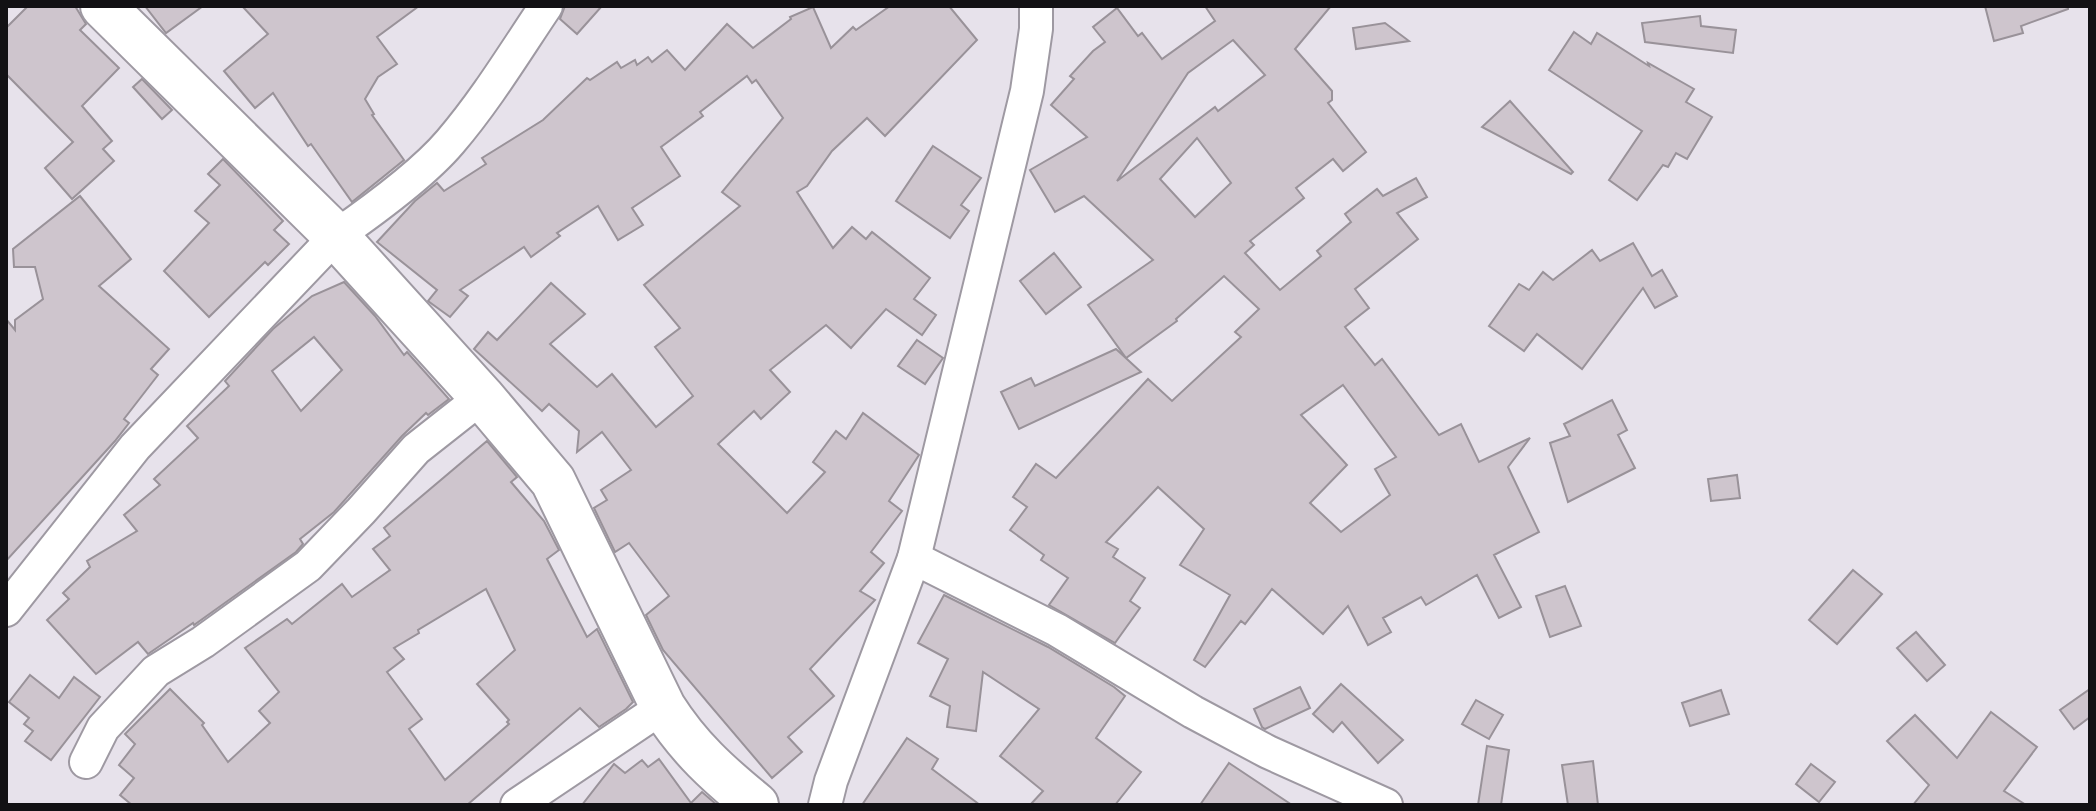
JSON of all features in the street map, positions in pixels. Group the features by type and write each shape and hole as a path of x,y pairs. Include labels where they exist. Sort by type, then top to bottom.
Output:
{"main road":[{"path":"103,6 336,236 482,397 553,481 663,707 679,733 709,767 756,805"}],"street":[{"path":"6,610 135,447 336,236 370,213 449,144 546,6"},
{"path":"825,805 831,781 914,558 1027,91 1036,29 1036,6"},
{"path":"86,762 103,728 156,671 203,642 308,566 416,449 482,397"},
{"path":"914,558 1057,630 1193,712 1268,752 1386,805"},
{"path":"517,805 663,707"}],"building":[{"path":"28,6 75,6 86,24 80,30 119,68 82,106 112,141 103,149 114,161 72,199 45,168 73,142 6,74 6,28"},
{"path":"145,6 203,6 166,33"},
{"path":"242,6 419,6 377,37 397,64 378,77 365,99 372,115 404,160 352,202 311,144 308,146 273,93 255,108 224,71 268,34"},
{"path":"565,6 602,6 577,34 560,19"},
{"path":"890,6 949,6 977,40 885,136 867,118 832,151 807,186 797,192 833,248 852,227 866,239 872,232 930,278 914,299 936,315 922,335 886,309 851,348 826,325 770,370 790,392 761,419 754,411 718,444 787,513 825,472 813,462 836,431 846,439 863,413 919,455 889,501 902,511 871,552 884,563 860,591 875,600 810,669 834,696 788,737 802,752 772,778 663,650 646,615 669,596 629,543 615,552 594,508 607,500 601,490 631,470 602,432 577,452 579,431 549,404 542,411 474,349 488,332 497,340 551,283 585,314 550,344 597,387 612,374 656,427 693,396 655,347 680,328 644,285 740,206 722,192 783,118 756,80 752,83 747,76 700,112 703,116 661,147 680,176 632,208 643,225 618,240 598,206 557,233 560,236 531,257 524,247 460,290 468,296 450,317 428,301 437,290 377,242 415,201 437,183 444,191 486,164 482,158 543,120 587,78 590,80 617,62 621,68 635,60 637,65 648,57 652,62 667,50 685,70 727,24 753,48 790,17 813,7 831,48 853,27 856,30"},
{"path":"1205,6 1331,6 1295,49 1332,91 1332,100 1328,103 1366,152 1343,171 1333,159 1296,188 1304,198 1250,241 1254,245 1245,253 1280,290 1321,256 1317,251 1351,222 1345,214 1377,189 1383,196 1416,178 1427,197 1397,213 1418,239 1355,289 1369,308 1345,327 1375,365 1382,359 1439,435 1461,424 1479,462 1530,438 1508,467 1539,532 1494,555 1521,607 1499,618 1477,575 1426,605 1421,597 1383,618 1391,632 1368,645 1348,606 1323,634 1272,589 1245,624 1241,621 1205,667 1194,660 1230,595 1180,565 1204,529 1158,487 1106,542 1118,549 1113,557 1145,578 1130,601 1140,608 1115,643 1049,605 1068,578 1041,560 1044,555 1010,530 1027,507 1013,497 1036,464 1056,478 1148,379 1172,401 1241,337 1235,332 1259,309 1224,276 1177,321 1126,358 1088,305 1153,260 1084,196 1055,212 1030,170 1087,137 1051,105 1074,79 1070,76 1105,42 1093,27 1117,8 1138,36 1142,33 1162,59 1215,21","holes":["1233,40 1265,75 1218,111 1215,107 1117,181 1188,73","1197,138 1231,183 1195,217 1160,179","1343,385 1396,457 1375,469 1390,495 1341,532 1310,503 1347,465 1301,415"]},
{"path":"1985,6 2068,6 2068,9 2021,26 2023,33 1994,41"},
{"path":"1700,16 1701,26 1736,30 1733,53 1645,42 1642,23"},
{"path":"1385,23 1409,41 1356,49 1353,28"},
{"path":"1574,32 1591,44 1597,33 1649,66 1648,63 1694,89 1686,102 1712,117 1687,159 1676,153 1668,167 1663,165 1637,200 1609,180 1642,131 1549,70"},
{"path":"142,79 172,110 162,119 133,87"},
{"path":"1510,101 1573,172 1571,174 1482,127"},
{"path":"933,146 981,178 961,205 969,211 950,238 896,201"},
{"path":"223,159 283,221 274,230 289,244 268,265 265,262 209,317 164,271 209,223 195,211 220,185 208,174"},
{"path":"80,196 131,259 99,286 169,349 151,369 158,375 124,419 129,423 6,561 6,319 15,330 15,320 43,299 35,267 14,267 13,249"},
{"path":"1633,243 1652,276 1662,270 1677,296 1655,308 1643,288 1582,369 1537,334 1524,351 1489,326 1519,284 1529,290 1543,272 1553,280 1592,250 1600,261"},
{"path":"1054,253 1081,287 1046,314 1020,281"},
{"path":"344,282 404,355 407,352 449,399 428,415 426,413 402,436 334,512 300,539 303,544 296,552 148,654 138,642 96,674 47,620 69,599 63,593 90,567 87,561 137,531 124,515 160,485 154,479 198,438 187,426 229,386 225,381 273,329 312,296","holes":["314,337 342,370 301,411 272,371"]},
{"path":"917,340 943,358 925,384 898,366"},
{"path":"1116,349 1141,372 1019,429 1001,392 1031,378 1035,386"},
{"path":"1612,400 1627,430 1618,435 1635,468 1568,502 1550,443 1570,436 1564,424"},
{"path":"487,441 517,477 511,482 544,521 559,550 547,559 587,637 597,629 633,702 599,727 580,708 467,805 132,805 120,795 134,778 119,765 135,744 125,734 170,689 204,723 202,725 228,762 270,723 259,711 279,692 245,648 287,619 292,624 342,584 352,597 390,570 373,549 390,536 384,528","holes":["486,589 515,650 477,684 509,720 509,724 445,780 409,729 422,719 387,672 404,659 394,648"]},
{"path":"1737,475 1740,498 1711,501 1708,479"},
{"path":"1853,570 1882,594 1837,644 1809,620"},
{"path":"1565,586 1581,626 1550,637 1536,596"},
{"path":"944,595 1048,647 1125,696 1096,738 1141,772 1115,805 1030,805 1043,791 1000,756 1039,709 983,672 976,731 947,727 950,706 930,696 948,659 918,643"},
{"path":"1916,632 1945,665 1927,681 1897,648"},
{"path":"30,675 59,698 74,677 100,697 51,760 25,741 33,731 24,724 29,718 9,702"},
{"path":"1341,684 1403,740 1378,763 1342,722 1333,732 1313,714"},
{"path":"1300,687 1310,708 1265,729 1262,727 1254,709"},
{"path":"2090,689 2090,717 2074,729 2060,710"},
{"path":"1721,690 1729,714 1690,726 1682,703"},
{"path":"1476,700 1503,715 1489,739 1462,724"},
{"path":"1991,712 2037,747 2004,791 2026,805 1913,805 1929,785 1887,741 1915,715 1957,758"},
{"path":"907,738 938,759 932,769 980,805 862,805"},
{"path":"1487,746 1509,750 1501,805 1478,805"},
{"path":"659,759 691,803 702,792 717,805 582,805 614,764 625,773 642,760 648,767"},
{"path":"1593,761 1598,805 1568,805 1562,765"},
{"path":"1229,763 1292,805 1200,805"},
{"path":"1811,764 1835,782 1819,802 1796,784"}]}
